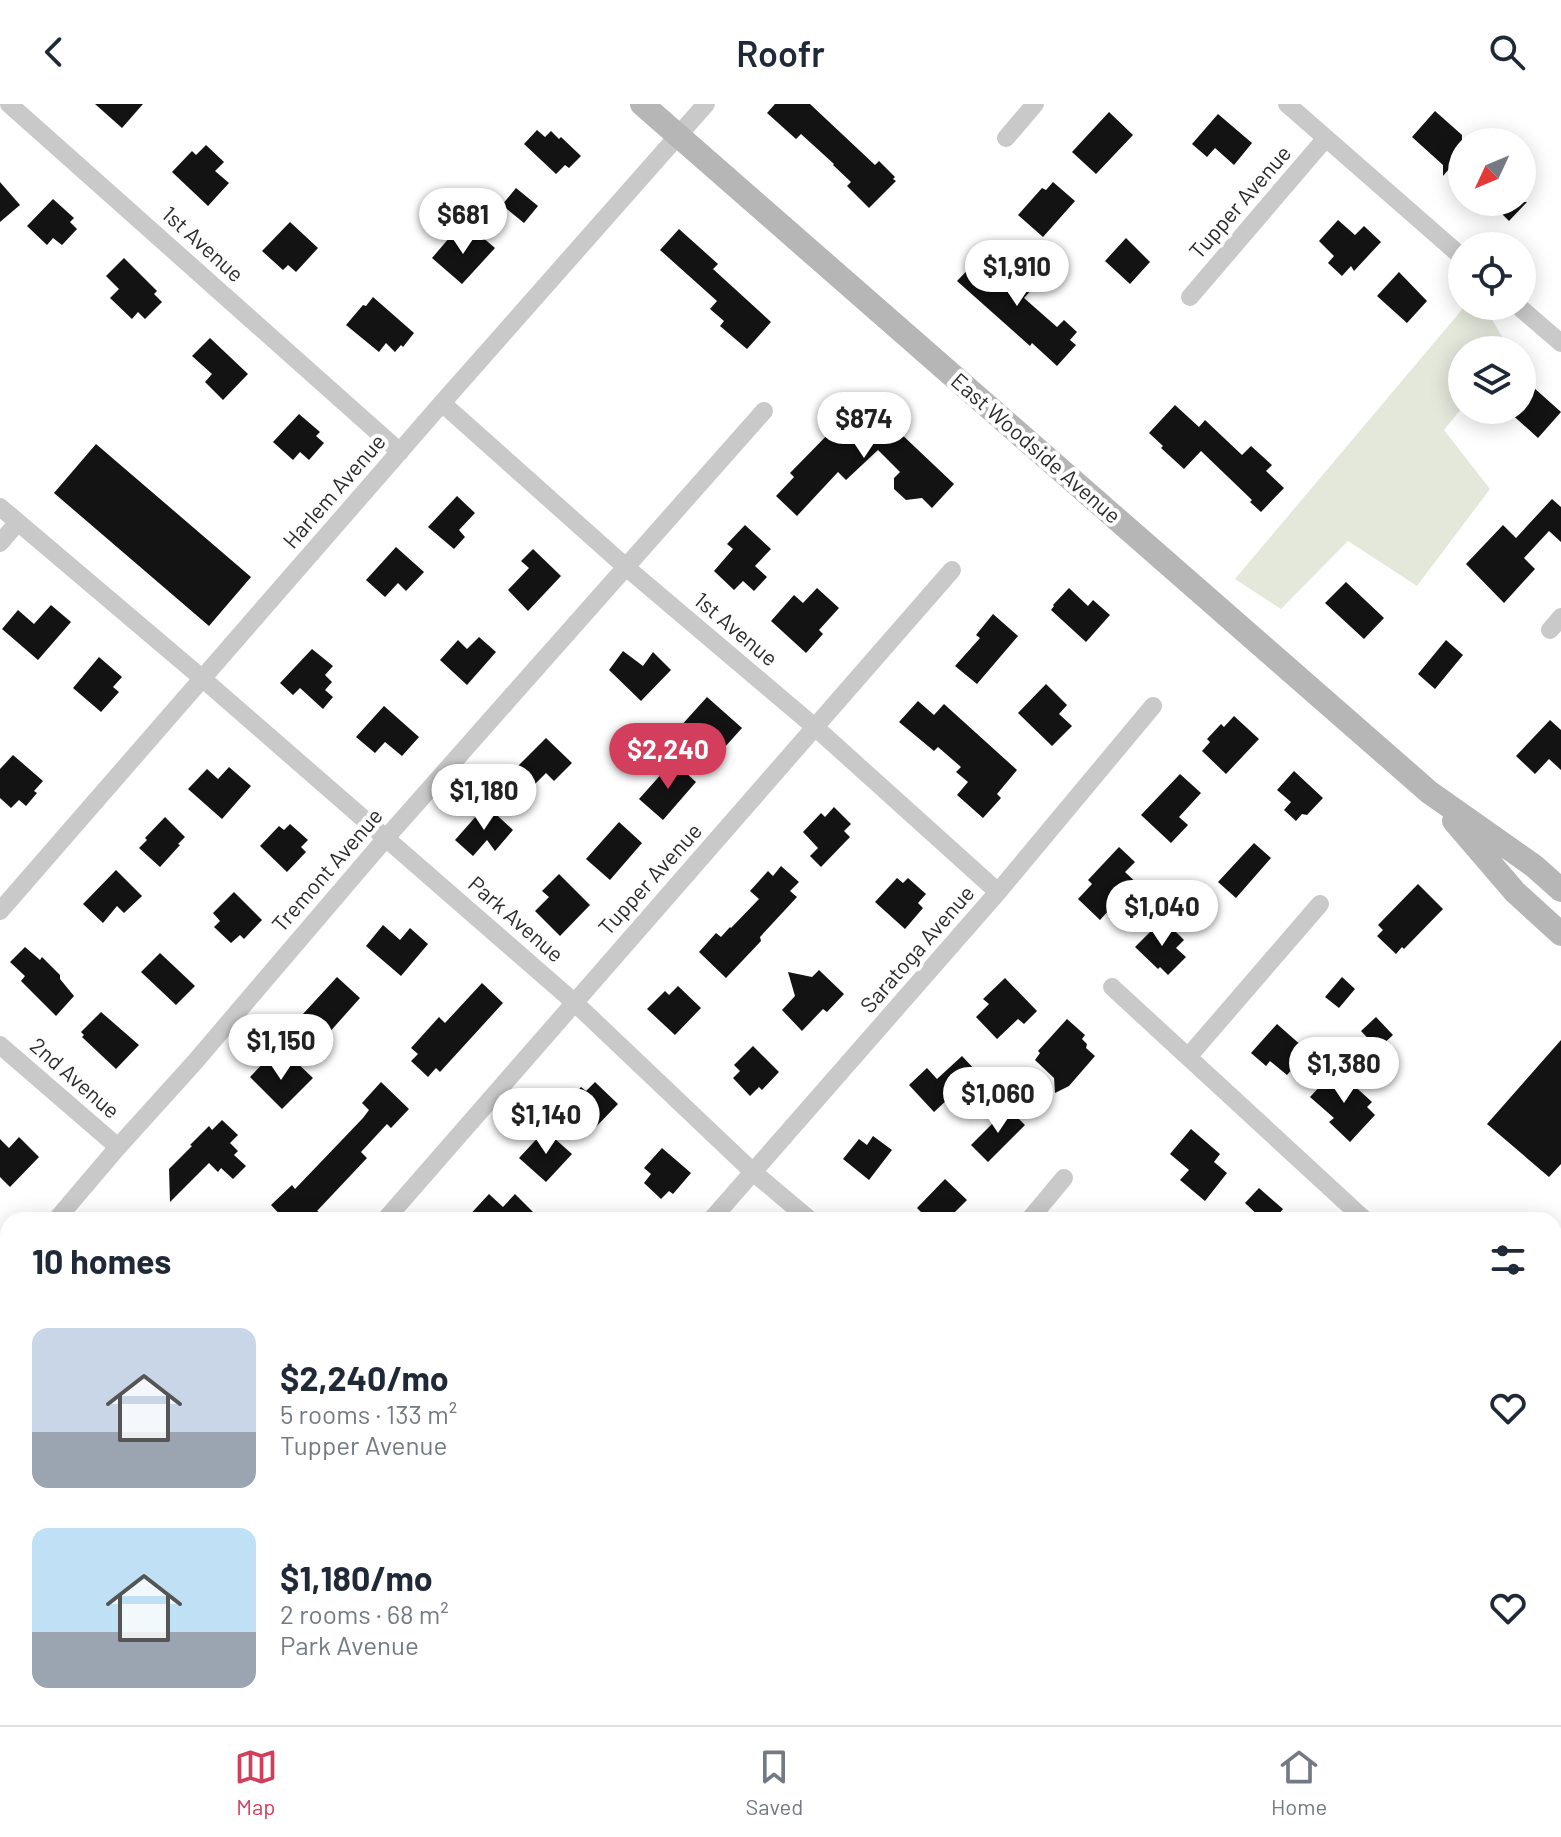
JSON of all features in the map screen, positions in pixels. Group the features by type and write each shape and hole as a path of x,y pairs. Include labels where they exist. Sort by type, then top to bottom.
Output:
{"main road":[{"name":"East Woodside Avenue","path":"642,104 1429,792 1534,866 1561,890"},
{"name":"East Woodside Avenue","path":"1429,792 1515,892 1561,934"}],"street":[{"name":"1st Avenue","path":"9,104 400,452"},
{"name":"Harlem Avenue","path":"0,911 706,104"},
{"path":"1006,138 1035,104"},
{"path":"1287,104 1448,245"},
{"name":"Tupper Avenue","path":"1190,297 1326,138"},
{"path":"1534,320 1561,343"},
{"name":"1st Avenue","path":"442,403 627,568 816,728 998,892"},
{"name":"Tremont Avenue","path":"63,1212 386,838 764,411"},
{"name":"Park Avenue","path":"0,507 574,1002 753,1172 800,1212"},
{"path":"0,543 18,522"},
{"name":"Tupper Avenue","path":"392,1212 952,570"},
{"name":"Saratoga Avenue","path":"718,1212 998,892 1153,706"},
{"path":"1188,1057 1320,904"},
{"path":"1112,987 1348,1212"},
{"name":"2nd Avenue","path":"0,1045 118,1147"},
{"path":"1036,1212 1064,1178"}],"shaded area":[{"path":"1453,320 1492,320 1502,336 1448,336 1449,424 1444,430 1490,489 1417,586 1348,541 1281,609 1235,579"}],"building":[{"path":"95,104 143,104 122,128"},
{"path":"775,104 810,104 875,165 879,161 896,181 869,208 847,186 851,182 834,164 801,134 796,139 767,113"},
{"path":"1435,111 1454,128 1448,128 1448,170 1443,176 1443,165 1412,137"},
{"path":"1109,112 1133,135 1096,174 1072,152"},
{"path":"1218,114 1252,143 1234,165 1215,148 1207,157 1192,144"},
{"path":"537,130 545,137 551,131 581,156 569,168 565,165 556,174 524,144"},
{"path":"206,145 224,162 215,171 229,183 208,206 172,172 192,151 196,155"},
{"path":"0,182 20,205 0,222"},
{"path":"1053,182 1075,201 1043,237 1018,215 1042,188 1046,190"},
{"path":"516,188 538,206 524,223 502,205"},
{"path":"53,199 74,218 70,222 77,229 62,245 53,238 47,245 27,226"},
{"path":"1338,220 1355,235 1364,226 1381,242 1354,271 1351,266 1342,276 1328,263 1334,256 1319,241"},
{"path":"290,222 318,248 296,272 288,265 283,270 262,251"},
{"path":"679,229 718,264 713,269 771,322 747,349 720,326 724,321 710,309 717,301 660,250"},
{"path":"474,230 495,248 462,284 432,258 450,237 461,246"},
{"path":"1126,238 1150,262 1130,284 1105,261"},
{"path":"981,256 994,268 998,264 1003,268 1007,264 1033,288 1024,298 1057,327 1064,320 1077,332 1070,340 1076,345 1057,366 957,281"},
{"path":"124,258 157,291 154,294 162,302 145,319 138,312 132,319 110,298 119,289 106,276"},
{"path":"1399,272 1427,301 1407,323 1377,296"},
{"path":"373,297 414,333 395,352 386,343 379,352 346,325"},
{"path":"210,338 248,374 223,400 205,382 212,374 192,356"},
{"path":"1536,390 1561,412 1538,438 1522,424 1536,424"},
{"path":"853,400 870,416 882,404 902,424 897,430 954,484 932,508 922,498 906,500 894,489 894,478 900,472 878,450 846,480 838,472 797,516 776,496 794,477 790,473 838,424 834,421"},
{"path":"1175,405 1199,427 1205,420 1242,455 1251,446 1272,465 1266,471 1284,488 1261,512 1201,451 1184,469 1161,448 1163,446 1149,433"},
{"path":"299,414 320,432 316,436 324,443 309,460 300,452 293,460 273,442"},
{"path":"96,444 251,577 209,626 54,493"},
{"path":"457,496 475,513 459,530 465,537 454,549 428,527"},
{"path":"1552,499 1561,507 1561,542 1549,531 1524,558 1535,569 1504,603 1466,564 1503,525 1516,538"},
{"path":"745,525 771,549 755,566 767,577 754,591 743,581 734,590 714,571 733,549 727,544"},
{"path":"396,547 424,572 406,591 398,583 385,597 366,580"},
{"path":"533,549 561,576 528,611 508,590 529,568 521,561"},
{"path":"1346,582 1384,618 1364,639 1325,603"},
{"path":"817,588 839,608 819,630 823,634 806,653 771,621 794,595 803,603"},
{"path":"1069,588 1088,606 1093,600 1110,615 1086,642 1051,610"},
{"path":"51,605 71,622 38,660 2,629 18,610 34,624"},
{"path":"993,614 1018,636 977,684 955,666 980,638 976,635"},
{"path":"479,637 496,652 467,685 440,660 458,640 467,649"},
{"path":"1446,640 1463,655 1435,689 1418,674"},
{"path":"312,649 333,666 325,675 332,682 325,690 333,697 323,709 300,688 293,695 280,683"},
{"path":"623,651 643,666 653,652 671,670 641,701 609,670"},
{"path":"99,657 122,677 113,687 119,692 101,712 73,688"},
{"path":"1046,684 1067,705 1059,714 1072,726 1052,746 1018,713"},
{"path":"707,697 742,728 724,748 707,733 697,744 679,728"},
{"path":"918,701 934,715 944,704 1017,770 997,794 1001,798 983,818 957,795 968,782 956,772 961,767 938,747 934,751 899,722"},
{"path":"384,706 419,737 402,756 385,742 375,753 356,737"},
{"path":"1234,716 1259,739 1226,774 1202,751 1210,742 1207,739"},
{"path":"1550,720 1561,730 1561,770 1549,759 1535,774 1516,756"},
{"path":"546,738 572,763 554,781 546,773 532,787 514,770"},
{"path":"13,755 43,781 26,806 19,800 11,808 0,798 0,769"},
{"path":"673,761 696,782 663,820 639,799"},
{"path":"229,767 251,786 222,819 188,789 207,769 218,779"},
{"path":"1294,771 1323,798 1307,815 1302,814 1296,821 1284,810 1291,802 1277,790"},
{"path":"1180,774 1201,793 1179,817 1188,825 1171,843 1141,815"},
{"path":"486,805 513,830 495,851 487,840 473,856 455,840"},
{"path":"834,807 851,824 844,831 850,837 821,867 810,856 818,848 803,832 821,813 825,817"},
{"path":"165,817 185,837 160,867 139,848"},
{"path":"619,822 642,843 610,880 586,859"},
{"path":"290,824 308,840 301,847 306,852 287,872 260,846 279,826 284,830"},
{"path":"1254,843 1271,858 1236,898 1218,882"},
{"path":"1119,847 1135,862 1125,872 1142,888 1126,906 1119,899 1100,920 1078,899 1092,884 1088,880"},
{"path":"781,866 799,882 790,891 797,897 726,978 699,952 716,933 721,937 759,899 750,891 768,871 773,876"},
{"path":"116,870 142,896 124,913 117,906 103,923 83,904"},
{"path":"559,874 590,905 560,936 535,911 549,897 542,891"},
{"path":"897,878 903,883 908,878 926,894 918,903 923,908 905,929 875,902"},
{"path":"1418,884 1443,909 1396,954 1377,936 1383,930 1378,925"},
{"path":"234,892 262,920 244,939 240,935 231,943 214,927 220,921 213,913"},
{"path":"1167,923 1184,940 1176,948 1186,957 1168,975 1135,947 1155,927 1159,931"},
{"path":"383,925 400,940 410,928 428,944 401,976 366,946"},
{"path":"25,947 40,960 42,957 60,975 74,996 56,1016 21,981 25,976 10,962"},
{"path":"160,953 195,986 176,1005 141,972"},
{"path":"819,970 844,994 827,1012 823,1009 802,1031 782,1010 795,996 788,972 812,977"},
{"path":"337,977 360,998 327,1035 303,1014"},
{"path":"1342,977 1355,989 1339,1008 1325,997"},
{"path":"1005,978 1037,1011 1024,1024 1018,1019 997,1039 976,1017 989,1004 983,999"},
{"path":"482,983 503,1003 440,1072 436,1068 428,1077 411,1061 418,1054 411,1048 439,1017 445,1023"},
{"path":"678,986 701,1008 675,1035 647,1009 665,991 669,995"},
{"path":"101,1012 139,1045 116,1069 82,1037 81,1032"},
{"path":"1376,1017 1393,1035 1378,1049 1361,1031"},
{"path":"1067,1019 1085,1035 1082,1039 1087,1044 1086,1048 1095,1056 1069,1086 1055,1093 1054,1078 1035,1060 1040,1053 1038,1051"},
{"path":"1277,1024 1303,1047 1296,1055 1301,1059 1287,1075 1270,1061 1266,1066 1251,1053"},
{"path":"1561,1040 1561,1164 1549,1177 1487,1124"},
{"path":"753,1046 779,1072 762,1090 759,1087 750,1096 733,1078 740,1071 734,1065"},
{"path":"962,1056 977,1072 934,1112 909,1085 927,1068 937,1079"},
{"path":"268,1058 283,1073 295,1061 313,1078 282,1109 250,1077"},
{"path":"1336,1069 1372,1102 1367,1107 1375,1115 1350,1142 1329,1122 1334,1118 1310,1097"},
{"path":"381,1082 409,1109 391,1128 387,1124 361,1152 367,1158 319,1212 278,1212 271,1205 292,1185 295,1189 363,1118 369,1110 362,1103"},
{"path":"595,1082 618,1104 591,1132 563,1106 581,1087 586,1091"},
{"path":"1008,1108 1025,1125 988,1162 971,1145"},
{"path":"222,1120 238,1135 230,1143 238,1151 234,1155 246,1166 233,1179 221,1168 218,1172 209,1163 170,1202 169,1169 209,1126 212,1130"},
{"path":"1191,1129 1220,1154 1214,1162 1227,1173 1205,1201 1180,1180 1189,1170 1170,1154"},
{"path":"545,1130 572,1154 546,1182 519,1158"},
{"path":"873,1136 892,1150 869,1180 843,1159 859,1139 867,1145"},
{"path":"19,1137 39,1157 10,1187 0,1177 0,1139 9,1148"},
{"path":"662,1148 691,1173 673,1194 669,1191 661,1199 644,1183 651,1174 644,1168"},
{"path":"945,1179 967,1200 955,1212 921,1212 917,1208"},
{"path":"1259,1188 1283,1209 1281,1212 1255,1212 1245,1203"},
{"path":"489,1194 503,1207 515,1194 533,1212 472,1212"}]}
